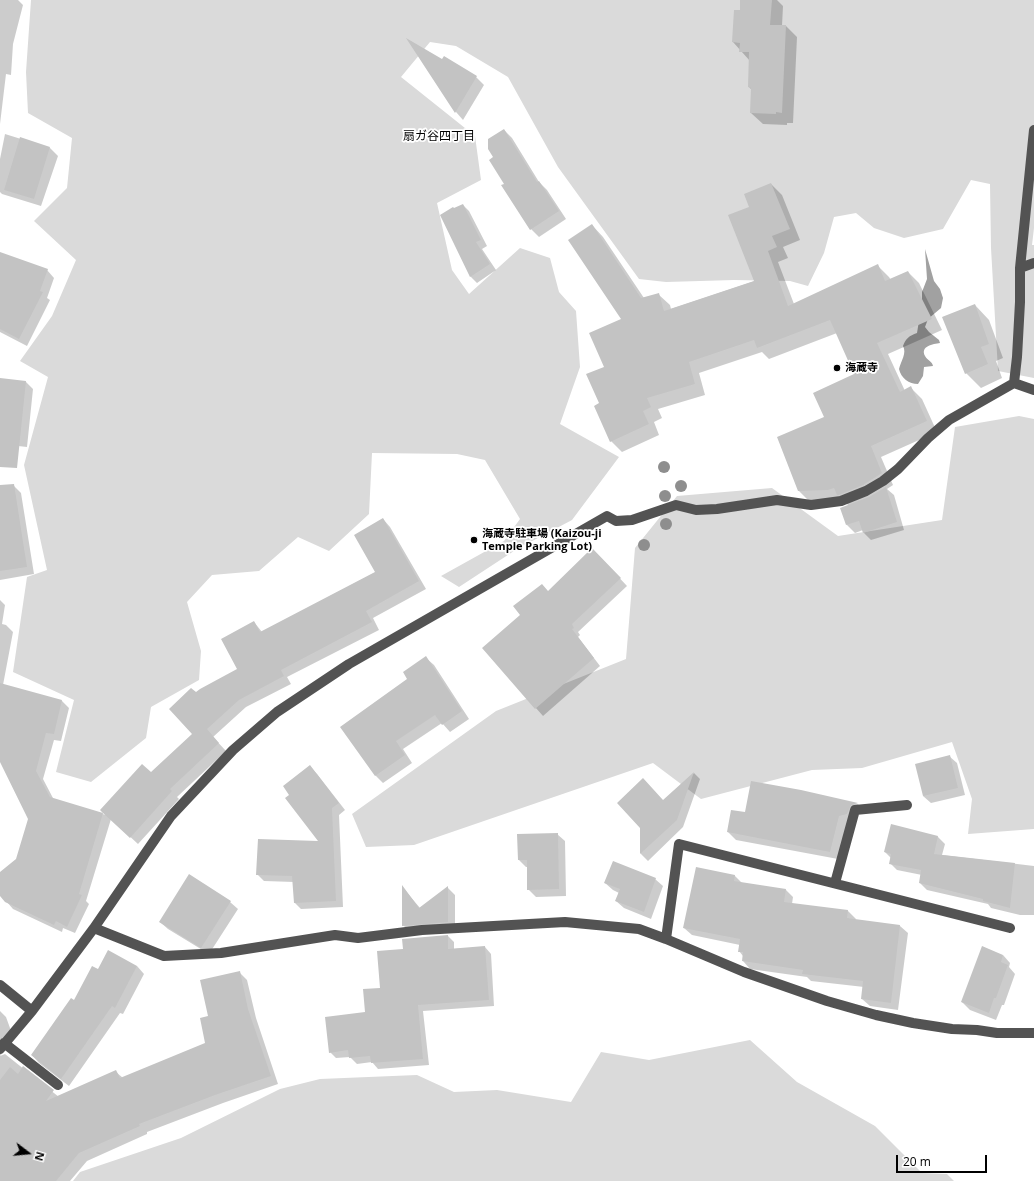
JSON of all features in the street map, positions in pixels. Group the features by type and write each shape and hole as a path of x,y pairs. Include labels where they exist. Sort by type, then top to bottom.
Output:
{"street":[{"path":"1014,383 1020,310 1020,268 1034,130"},
{"path":"1020,268 1034,263"},
{"path":"58,1086 2,1046 32,1011 94,928 171,816 233,750 277,712 349,664 607,516 616,521 632,520 676,505 696,510 717,509 777,500 812,505 841,501 866,491 883,481 898,469 928,438 949,420 1014,383 1034,390"},
{"path":"835,883 855,810 907,804"},
{"path":"666,939 678,844 1010,928"},
{"path":"94,928 164,956 221,954 335,935 358,938 422,930 564,922 639,930 666,939 744,972 828,1001 876,1015 952,1029 997,1033 1034,1033"},
{"path":"0,985 32,1011"}],"shaded area":[{"path":"31,0 1034,0 1034,228 1032,245 1034,245 1034,378 998,371 991,248 990,184 971,180 943,229 904,238 874,228 856,213 834,217 824,253 808,286 790,281 734,280 666,282 639,279 558,167 508,77 456,46 430,42 401,77 475,136 481,180 437,203 452,270 469,294 520,248 550,258 559,292 576,311 580,367 560,424 619,457 572,520 517,549 459,587 441,576 504,541 520,519 485,460 457,454 372,453 369,514 329,551 298,537 259,571 212,575 187,602 201,651 199,680 151,707 146,738 91,782 56,772 74,700 13,672 27,577 47,570 24,465 48,377 20,361 52,316 76,260 34,221 67,188 72,138 28,113 26,72"},
{"path":"925,249 934,281 940,289 943,298 941,308 928,319 925,327 939,340 940,343 928,346 924,350 925,356 933,366 924,367 923,376 918,384 906,380 899,369 904,354 904,343 908,338 917,333 922,302 922,292 927,279"},
{"path":"1019,416 1034,419 1034,829 968,834 972,799 952,742 862,768 812,770 701,799 653,763 414,845 366,847 352,814 496,711 626,659 635,548 677,496 772,488 838,536 942,520 955,427"},
{"path":"750,1040 797,1082 875,1126 922,1173 947,1174 954,1181 73,1181 80,1172 181,1138 280,1089 320,1079 417,1075 454,1092 497,1090 571,1102 601,1052 649,1060"}],"building":[{"path":"740,0 772,0 770,25 786,25 782,113 750,113 751,88 748,87 749,52 739,52 740,43 732,42 734,10 740,10"},
{"path":"406,38 442,59 444,56 477,76 455,113"},
{"path":"504,129 537,182 539,181 559,211 530,230 501,185 504,184 489,160 493,157 488,149 488,139"},
{"path":"20,137 50,147 34,199 4,190"},
{"path":"771,183 790,229 772,236 777,247 768,251 788,306 878,264 885,281 908,271 932,319 877,343 900,392 911,386 927,421 871,446 882,473 863,485 839,495 837,495 834,488 828,490 798,491 777,437 824,417 813,393 854,374 830,320 757,348 754,340 689,362 695,384 647,398 651,407 643,411 649,424 610,442 594,406 599,403 586,374 604,367 589,333 621,319 568,240 592,224 641,298 659,293 664,311 754,281 728,215 749,207 744,194"},
{"path":"463,204 481,240 476,242 490,264 470,277 440,215 453,207 454,208"},
{"path":"0,252 48,269 40,291 43,292 19,339 0,329"},
{"path":"975,304 989,344 981,347 988,364 965,374 942,317"},
{"path":"0,378 26,381 17,468 0,467"},
{"path":"14,484 27,567 0,571 0,485"},
{"path":"886,487 897,522 863,533 859,521 846,525 840,508 869,497"},
{"path":"383,518 419,581 366,611 372,622 281,670 284,676 239,700 207,729 219,743 170,789 172,791 130,838 100,810 142,764 151,772 192,734 169,709 191,688 196,692 237,669 221,639 254,621 260,632 375,572 354,535"},
{"path":"592,548 621,578 572,624 574,628 572,629 594,658 535,709 482,648 520,615 513,606 542,584 548,591"},
{"path":"426,656 462,711 442,725 435,715 396,741 405,755 375,776 340,727 407,679 403,672"},
{"path":"0,683 62,700 54,734 46,733 36,771 50,797 103,813 79,894 82,895 67,927 56,921 54,925 5,902 0,896 0,872 16,859 28,819 0,762"},
{"path":"950,755 958,788 923,796 915,764"},
{"path":"310,765 339,803 332,808 336,901 294,903 292,876 256,875 258,839 318,841 285,798 289,795 283,786"},
{"path":"694,772 677,820 640,854 640,828 617,803 643,778 663,800"},
{"path":"751,781 801,790 858,803 851,805 847,814 839,816 830,852 727,832 731,810 745,812"},
{"path":"891,824 938,836 934,854 1015,863 1010,908 983,901 983,899 919,883 921,870 889,864 891,854 884,852"},
{"path":"558,833 559,889 527,890 527,860 518,860 517,834"},
{"path":"613,861 656,878 644,912 615,901 620,889 604,883"},
{"path":"696,867 735,875 734,881 786,889 784,902 848,910 847,918 900,925 891,1003 861,999 863,981 802,974 803,970 742,961 743,952 738,952 740,939 683,928"},
{"path":"189,874 231,901 201,948 159,922"},
{"path":"402,885 419,908 448,886 448,922 402,926"},
{"path":"448,935 448,949 485,946 489,1000 418,1005 423,1059 371,1063 370,1056 349,1058 348,1050 329,1053 325,1017 365,1012 363,989 380,988 377,951 403,949 402,939"},
{"path":"982,946 1003,955 1001,962 1008,965 989,1013 961,1002"},
{"path":"108,950 137,966 115,1008 112,1006 61,1079 31,1055 71,998 74,1000 92,966 98,969"},
{"path":"240,971 248,1009 271,1076 215,1095 139,1124 140,1126 79,1153 56,1181 0,1181 0,1080 10,1067 18,1074 23,1066 54,1090 46,1101 116,1070 120,1078 205,1043 200,1018 208,1016 200,980"}],"place":[{"name":"海蔵寺","path":"837,368"},
{"name":"海蔵寺駐車場 (Kaizou-ji Temple Parking Lot)","path":"474,540"}],"district":[{"name":"扇ガ谷四丁目","path":"439,137"}]}
